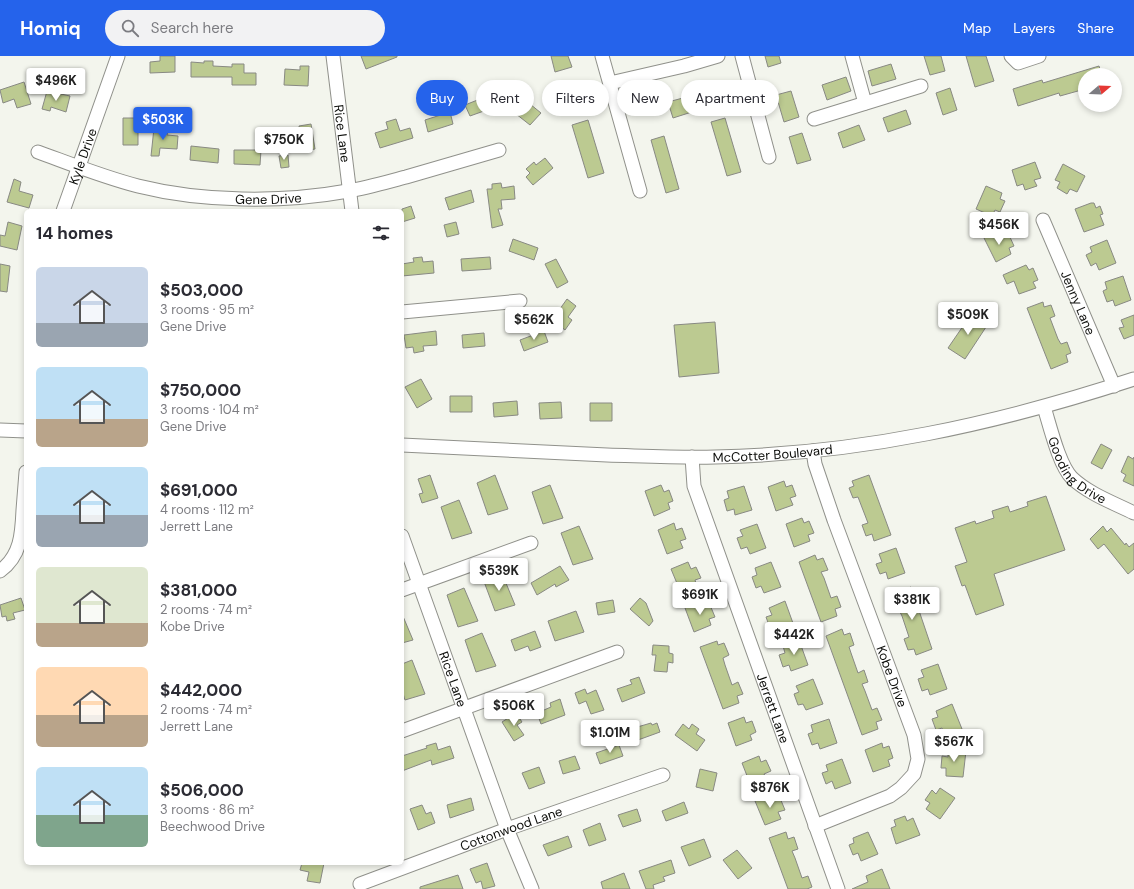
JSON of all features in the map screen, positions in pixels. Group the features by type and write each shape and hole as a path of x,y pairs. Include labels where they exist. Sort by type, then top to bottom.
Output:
{"street":[{"name":"Kyle Drive","path":"64,209 118,56"},
{"name":"Rice Lane","path":"333,56 352,209"},
{"path":"602,56 640,191"},
{"path":"610,83 684,66 718,56"},
{"path":"742,56 769,157"},
{"path":"852,56 865,103"},
{"path":"1011,56 1018,63 1039,56"},
{"path":"814,119 921,86"},
{"name":"Gene Drive","path":"38,152 79,168 145,187 210,196 262,199 327,195 349,191 499,150"},
{"name":"Jenny Lane","path":"1043,220 1114,386"},
{"path":"404,312 520,301"},
{"name":"McCotter Boulevard","path":"404,444 574,454 692,457 814,451 927,435 997,420 1134,379"},
{"name":"Gooding Drive","path":"1044,407 1061,461 1071,477 1084,488 1134,513"},
{"path":"0,430 24,431"},
{"name":"Kobe Drive","path":"814,451 815,464 834,520 914,735 918,759 914,774 890,796 815,826"},
{"name":"Jerrett Lane","path":"692,457 694,486 838,889"},
{"path":"0,571 15,555 21,538 24,498"},
{"name":"Rice Lane","path":"404,542 508,829 532,889"},
{"path":"404,589 531,543"},
{"path":"404,730 617,652"},
{"name":"Cottonwood Lane","path":"360,884 508,829 663,775"}],"building":[{"path":"160,56 175,56 175,72 150,73 150,62 160,61"},
{"path":"361,56 397,56 397,57 366,69"},
{"path":"551,56 568,56 572,67 555,72"},
{"path":"765,56 779,56 781,63 768,67"},
{"path":"924,56 941,56 945,71 930,75"},
{"path":"966,56 986,56 994,81 975,87"},
{"path":"204,61 213,61 213,66 232,67 232,64 244,64 244,73 256,73 256,85 232,85 232,77 191,77 191,62 204,63"},
{"path":"891,64 896,79 872,86 868,71"},
{"path":"300,66 309,66 308,86 284,85 285,69 300,70"},
{"path":"1078,72 1078,91 1060,96 1059,93 1018,106 1013,89 1042,80 1043,83"},
{"path":"846,77 851,91 827,100 822,85"},
{"path":"24,82 31,104 17,108 14,99 3,103 0,90"},
{"path":"950,88 957,110 943,115 936,93"},
{"path":"47,91 70,96 66,112 51,107 50,111 42,109"},
{"path":"791,91 799,117 784,122 779,105 779,94"},
{"path":"681,98 681,115 673,118 672,116 673,101"},
{"path":"476,101 476,114 470,116 468,112 468,104"},
{"path":"534,107 541,113 530,125 519,116 534,116"},
{"path":"906,110 911,124 888,132 883,118"},
{"path":"438,116 451,116 453,124 428,132 425,120"},
{"path":"123,118 138,118 138,145 123,145"},
{"path":"725,118 741,172 727,176 711,122"},
{"path":"396,119 400,131 410,128 413,138 380,148 375,133 388,129 386,122"},
{"path":"588,120 604,173 588,178 572,125"},
{"path":"311,124 315,149 303,151 299,126"},
{"path":"859,125 865,140 843,148 838,133"},
{"path":"154,128 168,129 167,135 178,136 177,149 160,148 159,156 151,156"},
{"path":"802,133 811,160 797,164 789,137"},
{"path":"664,136 679,189 666,193 651,140"},
{"path":"191,146 219,149 218,163 190,160"},
{"path":"234,150 261,150 260,165 234,164"},
{"path":"288,155 289,167 281,168 279,156"},
{"path":"545,158 553,168 533,185 526,177 530,173 526,169 534,162 536,165"},
{"path":"1035,162 1041,178 1034,180 1037,186 1025,190 1023,184 1017,186 1012,170"},
{"path":"1063,164 1085,176 1077,192 1070,189 1067,194 1057,188 1060,182 1055,180"},
{"path":"14,179 21,182 19,191 33,195 29,208 7,202"},
{"path":"501,183 502,188 514,186 515,199 501,200 502,209 498,209 503,225 492,228 487,189 492,189 492,184"},
{"path":"986,186 1002,193 1000,199 1005,201 1000,212 995,210 992,216 976,209"},
{"path":"471,190 474,202 449,210 445,198"},
{"path":"1094,203 1096,208 1100,206 1103,214 1100,215 1104,225 1084,232 1075,209"},
{"path":"411,206 415,218 404,221 404,209 402,209"},
{"path":"8,222 22,226 17,250 0,246 0,235 5,236"},
{"path":"456,222 459,234 447,237 444,225"},
{"path":"1001,231 1004,237 1009,235 1014,246 1009,248 1011,254 996,262 984,238"},
{"path":"513,239 538,248 534,260 509,251"},
{"path":"1107,240 1116,263 1099,270 1096,263 1091,266 1086,255 1092,252 1090,247"},
{"path":"422,257 423,262 433,261 434,273 404,276 404,264 414,262 413,258"},
{"path":"490,257 491,269 462,271 461,259"},
{"path":"556,259 568,282 557,288 545,264"},
{"path":"0,264 10,266 7,292 0,291"},
{"path":"1026,265 1029,270 1033,268 1038,280 1033,282 1036,288 1019,294 1014,281 1007,284 1003,275"},
{"path":"1123,276 1131,300 1115,306 1113,300 1107,302 1103,291 1107,289 1105,282"},
{"path":"567,299 576,306 568,317 572,320 565,330 552,320"},
{"path":"1043,302 1044,307 1051,305 1055,316 1050,318 1058,339 1061,344 1067,342 1071,353 1066,355 1068,362 1051,369 1027,308"},
{"path":"972,313 988,324 965,359 948,348"},
{"path":"1134,315 1134,335 1124,339 1119,328 1124,327 1121,320"},
{"path":"715,322 719,373 679,377 674,325"},
{"path":"436,331 437,345 423,346 424,351 414,353 413,347 406,348 404,335"},
{"path":"544,331 548,342 524,351 520,340"},
{"path":"484,333 485,346 463,348 462,335"},
{"path":"421,379 432,399 417,408 405,387"},
{"path":"450,396 472,396 472,412 450,412"},
{"path":"517,401 518,415 494,417 493,403"},
{"path":"561,402 562,418 540,419 539,403"},
{"path":"590,403 612,403 612,421 590,421"},
{"path":"1101,444 1112,450 1102,469 1091,463"},
{"path":"1128,456 1133,459 1134,457 1134,486 1123,481 1126,475 1121,472"},
{"path":"430,475 438,498 422,503 419,494 423,493 418,479"},
{"path":"495,475 508,509 488,515 477,483"},
{"path":"869,475 891,535 874,541 872,534 866,536 862,525 868,523 858,497 853,498 849,488 854,486 852,481"},
{"path":"784,481 786,487 792,485 796,496 790,498 793,505 776,511 768,487"},
{"path":"550,485 563,518 543,524 532,492"},
{"path":"661,485 664,492 669,490 673,501 668,503 670,509 654,516 645,491"},
{"path":"744,486 752,510 735,515 734,509 727,511 724,500 729,498 727,491"},
{"path":"1046,496 1065,550 994,574 1004,605 976,615 965,585 962,586 955,566 967,562 955,528 975,521 976,524 994,518 992,511 1008,506 1010,512 1028,506 1027,502"},
{"path":"459,500 472,533 452,539 441,507"},
{"path":"802,518 804,523 809,521 814,533 808,535 810,541 794,547 786,524"},
{"path":"674,523 676,530 682,528 686,539 680,541 683,548 667,554 658,530"},
{"path":"757,524 766,548 750,554 747,547 741,549 737,538 743,536 740,530"},
{"path":"579,526 593,559 573,565 561,533"},
{"path":"1103,526 1107,532 1111,528 1125,545 1126,543 1129,547 1134,543 1134,569 1128,574 1104,544 1098,549 1090,539"},
{"path":"896,548 905,573 888,579 886,572 880,574 876,564 882,562 879,554"},
{"path":"815,555 817,560 823,558 828,570 821,572 831,598 837,596 841,607 835,609 837,616 821,622 799,562"},
{"path":"688,562 691,569 696,567 701,578 695,580 697,587 681,593 671,569"},
{"path":"771,562 781,587 764,593 761,586 756,588 752,577 757,575 755,568"},
{"path":"560,566 569,580 556,587 555,584 537,595 531,583"},
{"path":"501,571 515,605 495,611 483,579"},
{"path":"911,587 932,649 916,655 914,649 908,650 904,639 909,637 902,616 899,610 893,612 890,601 896,599 894,593"},
{"path":"464,588 478,621 458,627 447,595"},
{"path":"21,598 24,610 13,613 15,619 7,621 6,616 2,617 0,605"},
{"path":"640,598 646,603 653,621 649,626 630,609"},
{"path":"613,600 615,612 598,615 596,603"},
{"path":"702,600 705,607 710,605 715,617 709,619 711,625 694,632 685,608"},
{"path":"785,601 794,626 778,632 775,626 770,628 766,617 772,615 769,608"},
{"path":"576,611 584,632 555,641 548,621"},
{"path":"404,619 413,640 404,642"},
{"path":"842,629 844,635 850,633 854,645 849,647 858,673 864,670 868,682 862,684 872,710 877,708 882,720 876,722 878,729 862,735 826,636"},
{"path":"535,631 541,647 530,651 528,646 515,651 511,640"},
{"path":"482,633 496,666 476,672 465,640"},
{"path":"799,640 808,665 791,671 789,665 783,667 779,655 785,653 783,646"},
{"path":"717,641 718,645 724,643 729,655 723,658 732,685 738,682 743,694 737,696 739,703 723,709 700,647"},
{"path":"653,645 669,646 669,653 673,654 673,663 668,662 667,672 654,671 656,655 652,655"},
{"path":"412,660 425,694 405,700 404,663"},
{"path":"938,664 947,689 930,695 928,689 922,691 918,679 924,677 921,670"},
{"path":"639,677 645,693 622,702 617,689 632,684 630,680"},
{"path":"813,679 823,704 806,710 803,704 798,705 794,694 799,692 796,686"},
{"path":"585,689 587,694 596,690 604,710 591,714 586,701 579,704 575,693"},
{"path":"560,699 565,715 541,724 537,713 551,707 550,703"},
{"path":"952,704 962,729 945,735 942,728 936,730 932,719 938,717 936,711"},
{"path":"516,713 522,722 517,725 524,735 514,741 502,722"},
{"path":"744,717 746,723 752,721 756,732 750,735 752,740 736,746 728,723"},
{"path":"829,719 837,743 820,749 818,743 812,745 808,734 813,732 811,725"},
{"path":"651,723 652,725 657,723 660,732 638,740 634,728"},
{"path":"683,724 689,729 692,724 699,729 696,734 705,740 697,751 675,735"},
{"path":"436,743 438,750 450,746 454,758 432,765 431,760 404,770 404,755 427,748 426,746"},
{"path":"882,743 883,748 889,746 893,758 888,760 890,766 873,772 865,750"},
{"path":"619,745 623,756 600,764 596,753"},
{"path":"948,750 966,751 963,777 946,776 946,768 941,768 942,756 948,757"},
{"path":"575,756 580,769 563,774 559,761"},
{"path":"759,756 761,762 766,760 771,771 764,774 767,780 751,786 742,763"},
{"path":"842,759 851,783 835,789 832,781 826,784 822,773 828,771 826,765"},
{"path":"539,767 545,783 529,789 522,773"},
{"path":"700,769 717,773 713,791 696,787"},
{"path":"940,788 955,798 940,819 926,809 930,803 925,800 932,790 936,794"},
{"path":"772,795 774,800 780,798 785,810 778,812 781,819 765,825 755,801"},
{"path":"471,798 474,810 450,818 447,805"},
{"path":"684,802 688,813 666,821 662,811"},
{"path":"422,805 426,814 431,812 435,823 418,830 410,809"},
{"path":"637,809 641,821 623,827 618,815"},
{"path":"905,816 907,821 913,818 920,835 896,844 891,828 896,826 894,820"},
{"path":"600,823 606,840 589,846 583,830"},
{"path":"786,832 788,839 794,837 798,849 792,851 802,878 808,876 812,887 807,889 788,889 769,838"},
{"path":"868,832 878,854 861,861 858,853 853,855 849,845 854,843 853,838"},
{"path":"568,836 572,847 548,856 543,845"},
{"path":"704,839 711,857 689,866 681,847"},
{"path":"737,850 752,868 738,879 723,860"},
{"path":"671,860 675,873 663,877 665,881 653,885 654,889 646,889 639,871"},
{"path":"487,863 495,886 483,889 481,881 476,883 470,869"},
{"path":"301,865 324,865 320,883 307,881 309,872 300,870"},
{"path":"882,869 890,889 852,889 868,882 866,876"},
{"path":"624,873 630,889 603,889 601,882"},
{"path":"458,875 463,889 420,889 420,887"}]}
